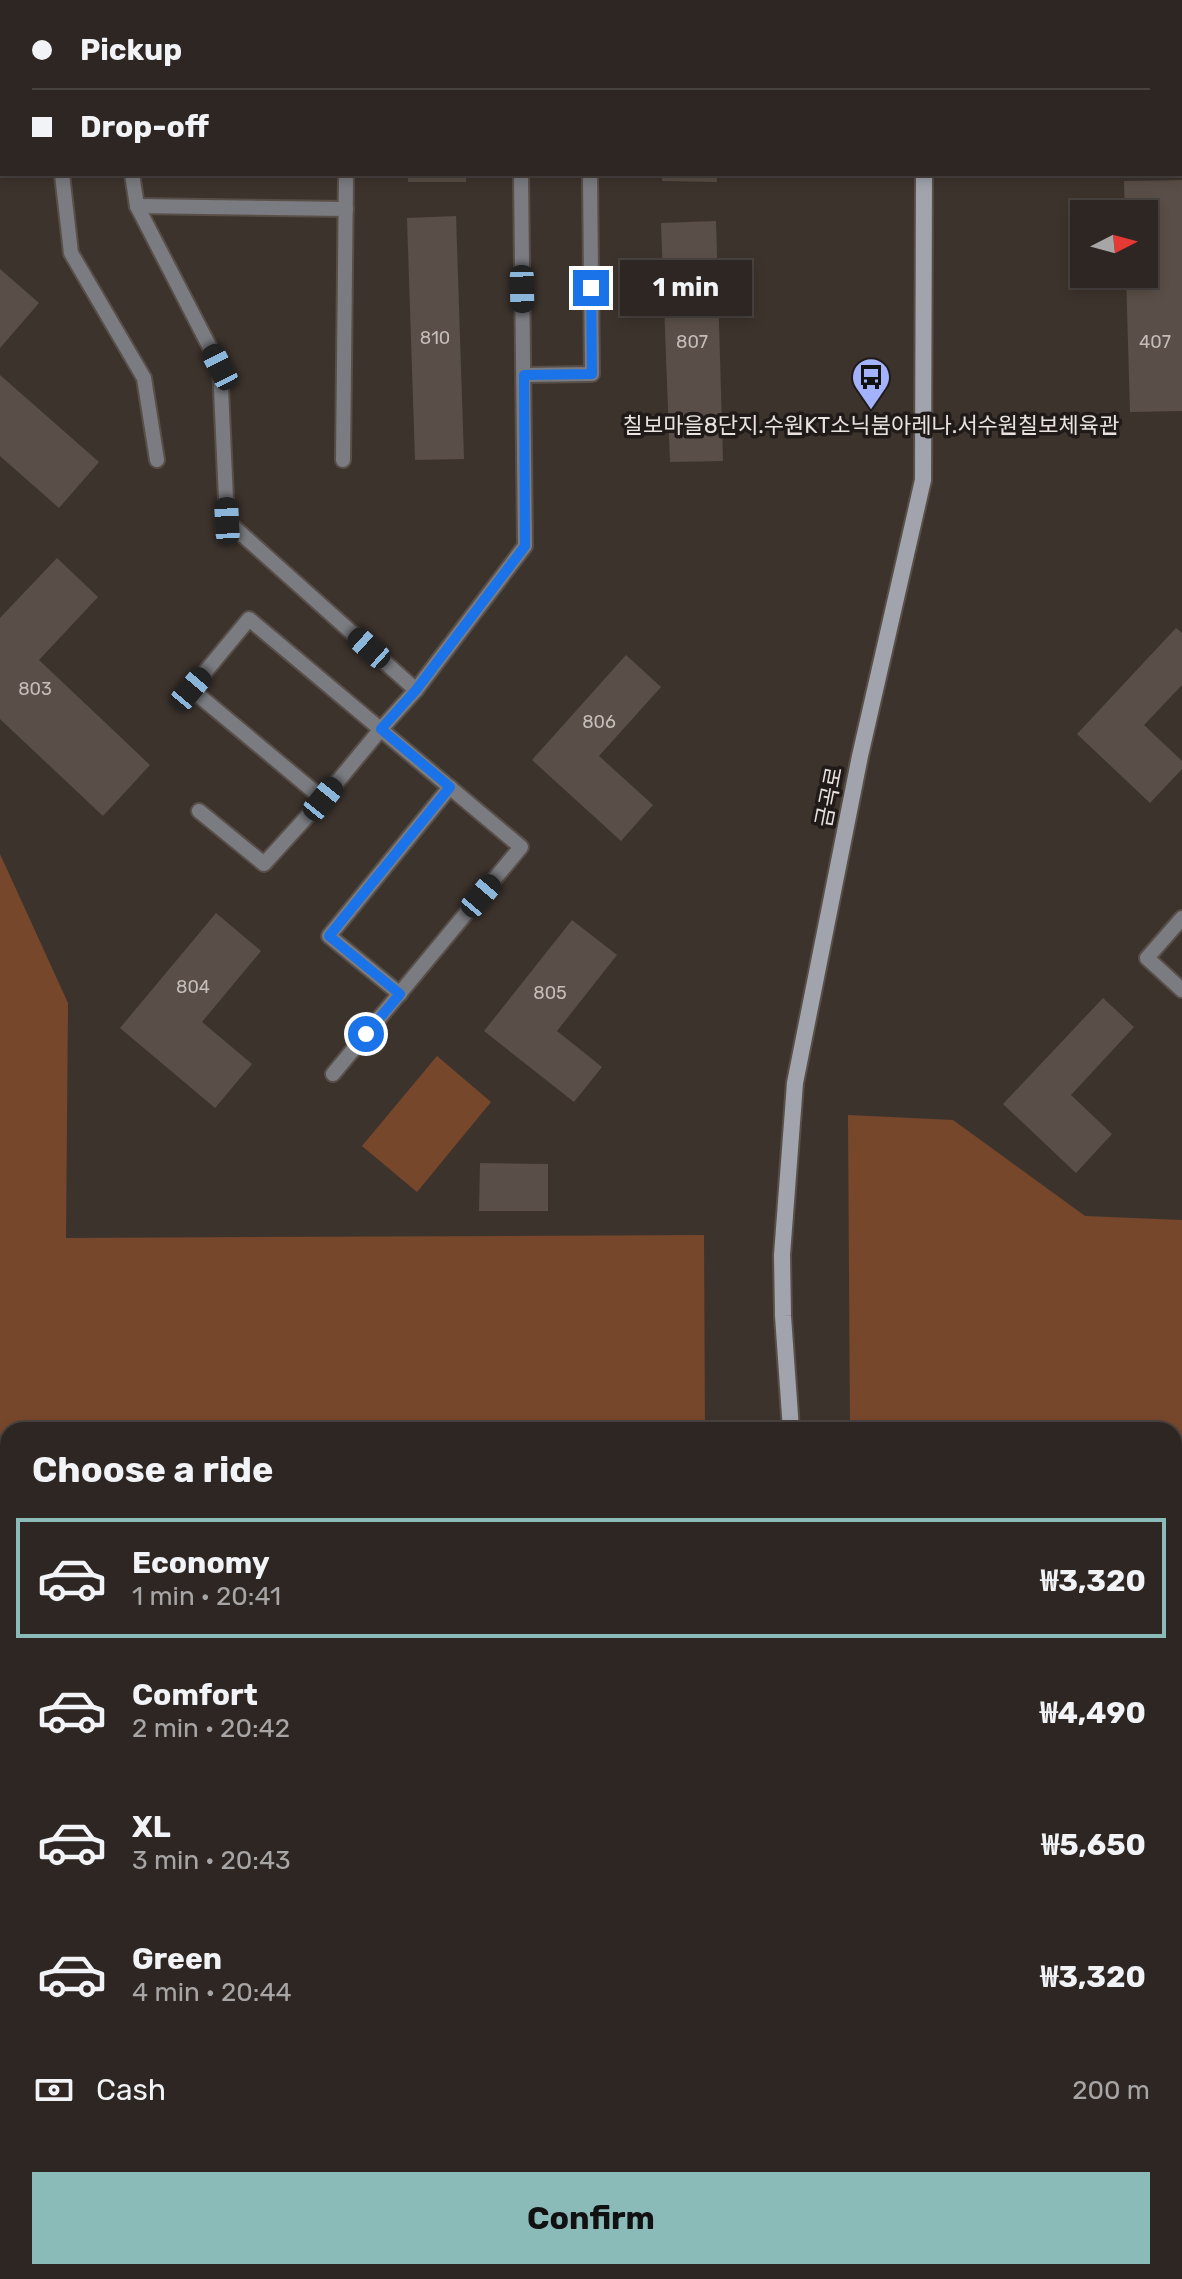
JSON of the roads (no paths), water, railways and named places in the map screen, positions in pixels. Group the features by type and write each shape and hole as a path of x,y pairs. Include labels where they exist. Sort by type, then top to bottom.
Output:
{"main road":[{"name":"금곡로","path":"790,1422 782,1255 795,1083 860,756 923,480 924,176"}],"lane":[{"path":"62,176 71,253 144,378 157,460"},
{"path":"132,176 137,206 220,367 227,521 416,690"},
{"path":"343,460 346,176"},
{"path":"199,811 264,864 416,690 525,546 521,176"},
{"path":"524,375 592,374 590,176"},
{"path":"137,206 346,209"},
{"path":"323,799 191,689 249,619 521,847 333,1074"},
{"path":"400,994 329,936 450,787"},
{"path":"1182,918 1147,958 1182,990"}],"place":[{"name":"칠보마을8단지.수원KT소닉붐아레나.서수원칠보체육관","path":"871,411"}]}
